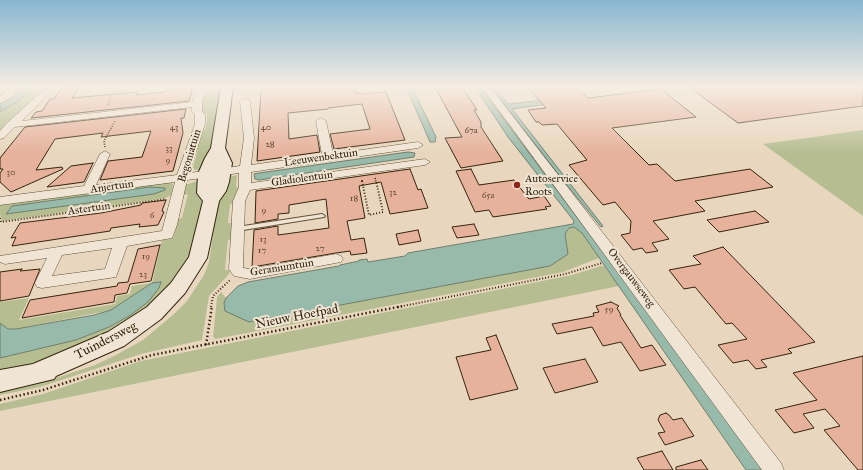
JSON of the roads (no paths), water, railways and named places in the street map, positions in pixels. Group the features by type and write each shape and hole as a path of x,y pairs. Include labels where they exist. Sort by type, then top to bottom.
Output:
{"main road":[{"name":"Tuindersweg","path":"211,201 205,193 206,174 212,158 218,148 224,109"},
{"name":"Tuindersweg","path":"0,381 80,366 140,338 164,319 196,281 200,268 198,258 211,201 218,191 223,172 224,163 218,148"}],"street":[{"path":"0,136 28,109"},
{"path":"10,125 155,109"},
{"name":"Begoniatuin","path":"121,242 167,235 171,225 182,178 200,124 200,115 197,109"},
{"name":"Geraniumtuin","path":"246,109 249,138 245,168 245,187 239,201 236,269 239,272 250,274 336,259"},
{"name":"Overgauwseweg","path":"502,109 774,470"},
{"path":"322,121 328,157"},
{"name":"Leeuwenbektuin","path":"223,172 418,145"},
{"path":"88,190 105,154"},
{"name":"Gladiolentuin","path":"245,187 425,162"},
{"name":"Anjertuin","path":"0,201 223,172"},
{"path":"5,259 58,251 121,242 111,273 42,283 58,251"}],"lane":[{"path":"237,229 322,216"}],"place":[{"name":"Autoservice Roots","path":"517,185"}]}
